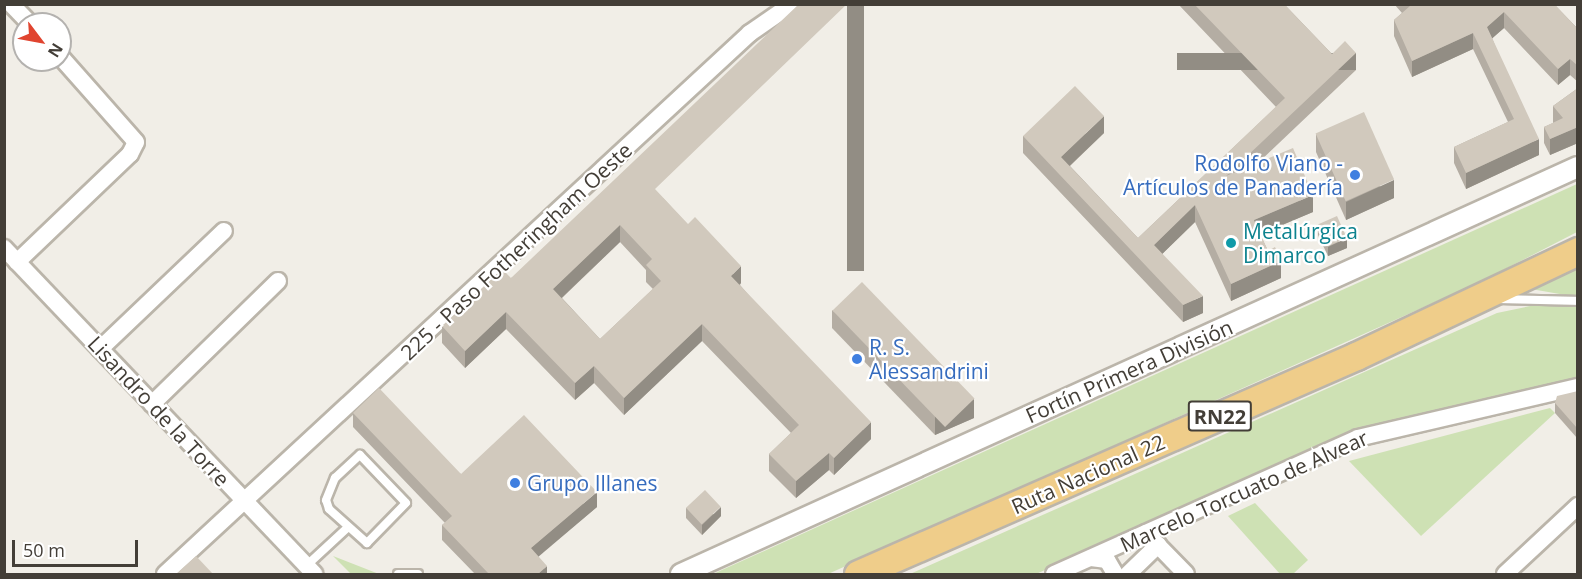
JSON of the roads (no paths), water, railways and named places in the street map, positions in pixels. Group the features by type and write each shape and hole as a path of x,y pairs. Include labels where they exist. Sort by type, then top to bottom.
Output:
{"highway":[{"name":"Ruta Nacional 22","path":"858,574 1469,304 1578,251"}],"street":[{"name":"225 - Paso Fotheringham Oeste","path":"165,574 750,33 792,4"},
{"path":"17,262 130,154 136,142 72,70"},
{"name":"Fortín Primera División","path":"681,574 1578,167"},
{"path":"100,349 224,231"},
{"name":"Lisandro de la Torre","path":"4,248 310,570"},
{"path":"152,404 278,281"},
{"name":"Marcelo Torcuato de Alvear","path":"1054,574 1358,438 1578,387"},
{"path":"1505,574 1578,506"},
{"path":"1146,533 1185,574"},
{"path":"1128,574 1158,545"},
{"path":"1091,558 1107,560 1115,574"}],"lane":[{"path":"1469,304 1527,296 1578,301"},
{"path":"360,455 405,506 367,543 347,528 329,509 327,493 360,455"},
{"path":"310,570 347,528"},
{"path":"398,574 418,574"}],"place":[{"name":"Rodolfo Viano - Artículos de Panadería","path":"1355,175"},
{"name":"Metalúrgica Dimarco","path":"1231,243"},
{"name":"R. S. Alessandrini","path":"857,359"},
{"name":"Grupo Illanes","path":"515,483"}]}
